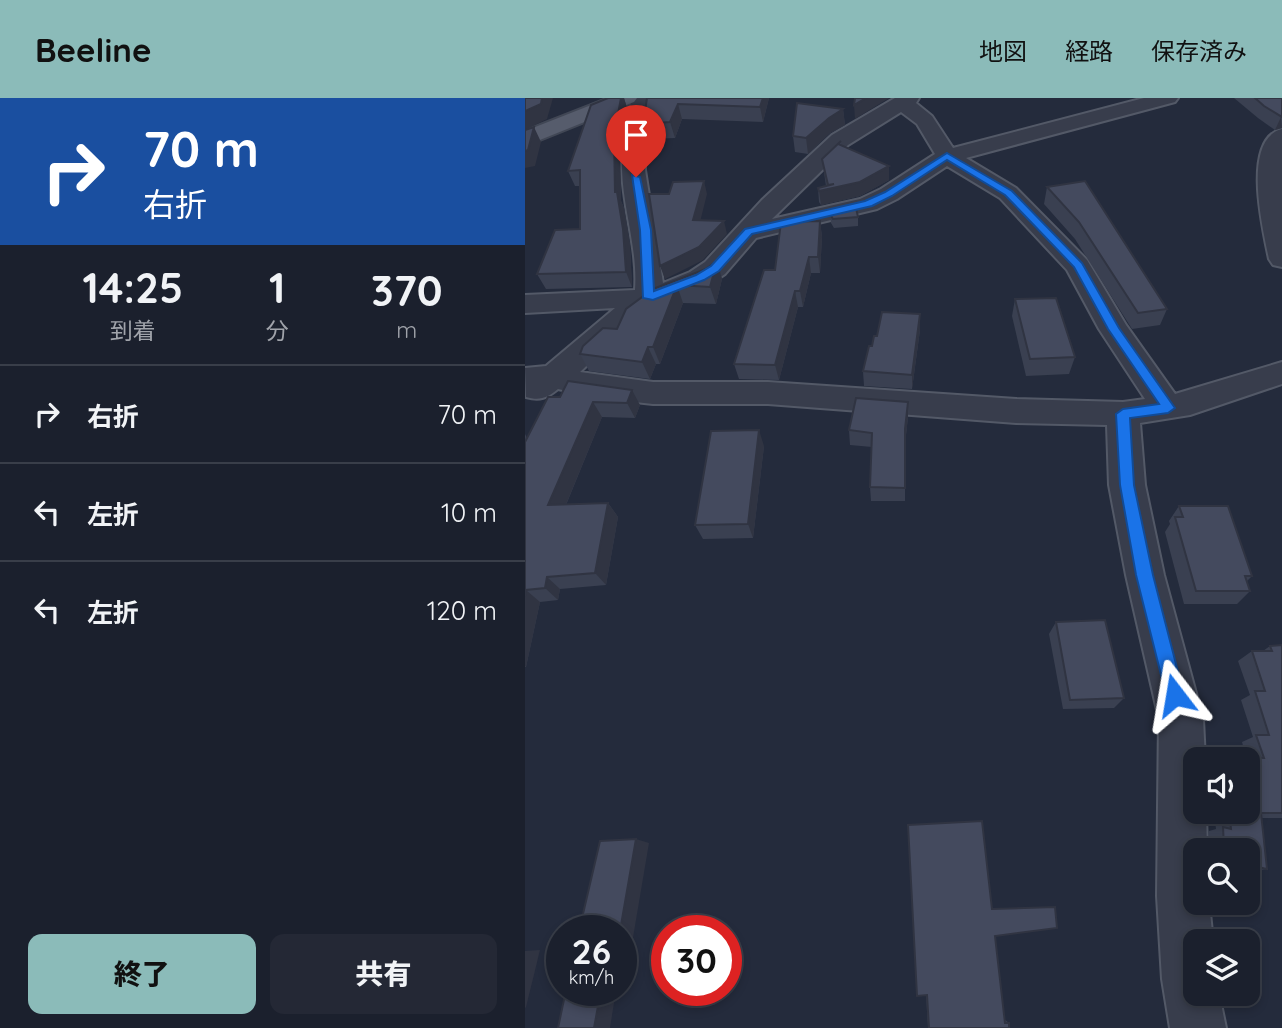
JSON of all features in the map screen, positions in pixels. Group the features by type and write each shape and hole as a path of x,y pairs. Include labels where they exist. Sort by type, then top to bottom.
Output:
{"main road":[{"path":"525,139 627,98"}],"street":[{"path":"642,98 633,153 638,202 645,230 649,298"},
{"path":"748,232 868,204 889,194 947,156 1168,98"},
{"path":"525,400 537,378 568,366 615,322 649,298 700,278 715,268 771,205 840,140 906,100 925,120 947,156 1008,193 1079,266 1114,329 1168,408"},
{"path":"1282,135 1271,150 1269,162 1276,234 1282,259"},
{"path":"525,304 649,298"},
{"path":"537,378 653,393 768,393 1016,411 1123,414 1190,403 1282,373"},
{"path":"1123,414 1130,498 1145,575 1181,719 1183,896 1189,979 1198,1028"}],"building":[{"path":"525,98 542,98 541,104 525,111"},
{"path":"608,98 621,98 614,135 615,192 623,229 626,272 537,274 555,230 580,229 580,170 568,171 591,105"},
{"path":"647,98 763,98 760,107 678,104 670,122 643,124"},
{"path":"855,98 866,98 854,105"},
{"path":"1255,98 1282,98 1282,117 1264,106"},
{"path":"797,103 843,109 806,138 793,136"},
{"path":"534,127 528,150 525,151 525,130"},
{"path":"841,141 838,144 889,166 860,182 819,191 818,188 834,184 828,185 822,159"},
{"path":"704,181 693,220 724,221 699,247 660,266 649,194 669,194 673,182"},
{"path":"1085,181 1167,309 1138,313 1079,222 1047,187"},
{"path":"856,208 858,217 833,219 830,214"},
{"path":"820,221 818,257 809,257 800,291 795,291 775,365 734,364 764,270 775,270 781,222"},
{"path":"717,261 710,287 677,285 653,347 648,347 642,362 580,354 583,346 603,328 617,329 626,309 653,289 706,269"},
{"path":"1056,298 1075,357 1030,359 1015,299"},
{"path":"882,312 920,314 912,375 863,371 869,346 872,346 874,336 877,336"},
{"path":"568,381 632,390 627,403 593,402 548,505 608,503 595,573 547,577 545,588 526,590 525,596 525,442 548,397 560,397"},
{"path":"856,398 908,402 905,488 870,487 872,433 849,430"},
{"path":"759,430 748,524 695,525 711,431"},
{"path":"1179,506 1228,506 1252,576 1245,576 1250,591 1196,591 1175,517 1183,517"},
{"path":"1105,620 1124,698 1070,700 1056,622"},
{"path":"1282,645 1282,813 1261,813 1267,869 1260,868 1260,838 1224,838 1223,827 1231,829 1230,824 1260,824 1260,758 1264,758 1256,735 1269,735 1255,691 1265,691 1252,651 1272,651 1270,646"},
{"path":"982,821 992,909 1055,907 1057,928 995,936 1005,1023 1009,1023 1009,1028 929,1028 927,995 917,996 908,825"},
{"path":"636,839 623,915 583,915 600,841"},
{"path":"563,1006 598,1006 594,1028 558,1028"}],"route":[{"path":"636,177 638,202 645,230 649,298 700,278 715,268 748,232 868,204 889,194 947,156 1008,193 1079,266 1114,329 1168,408 1123,414 1127,485 1145,575 1175,695"}]}
